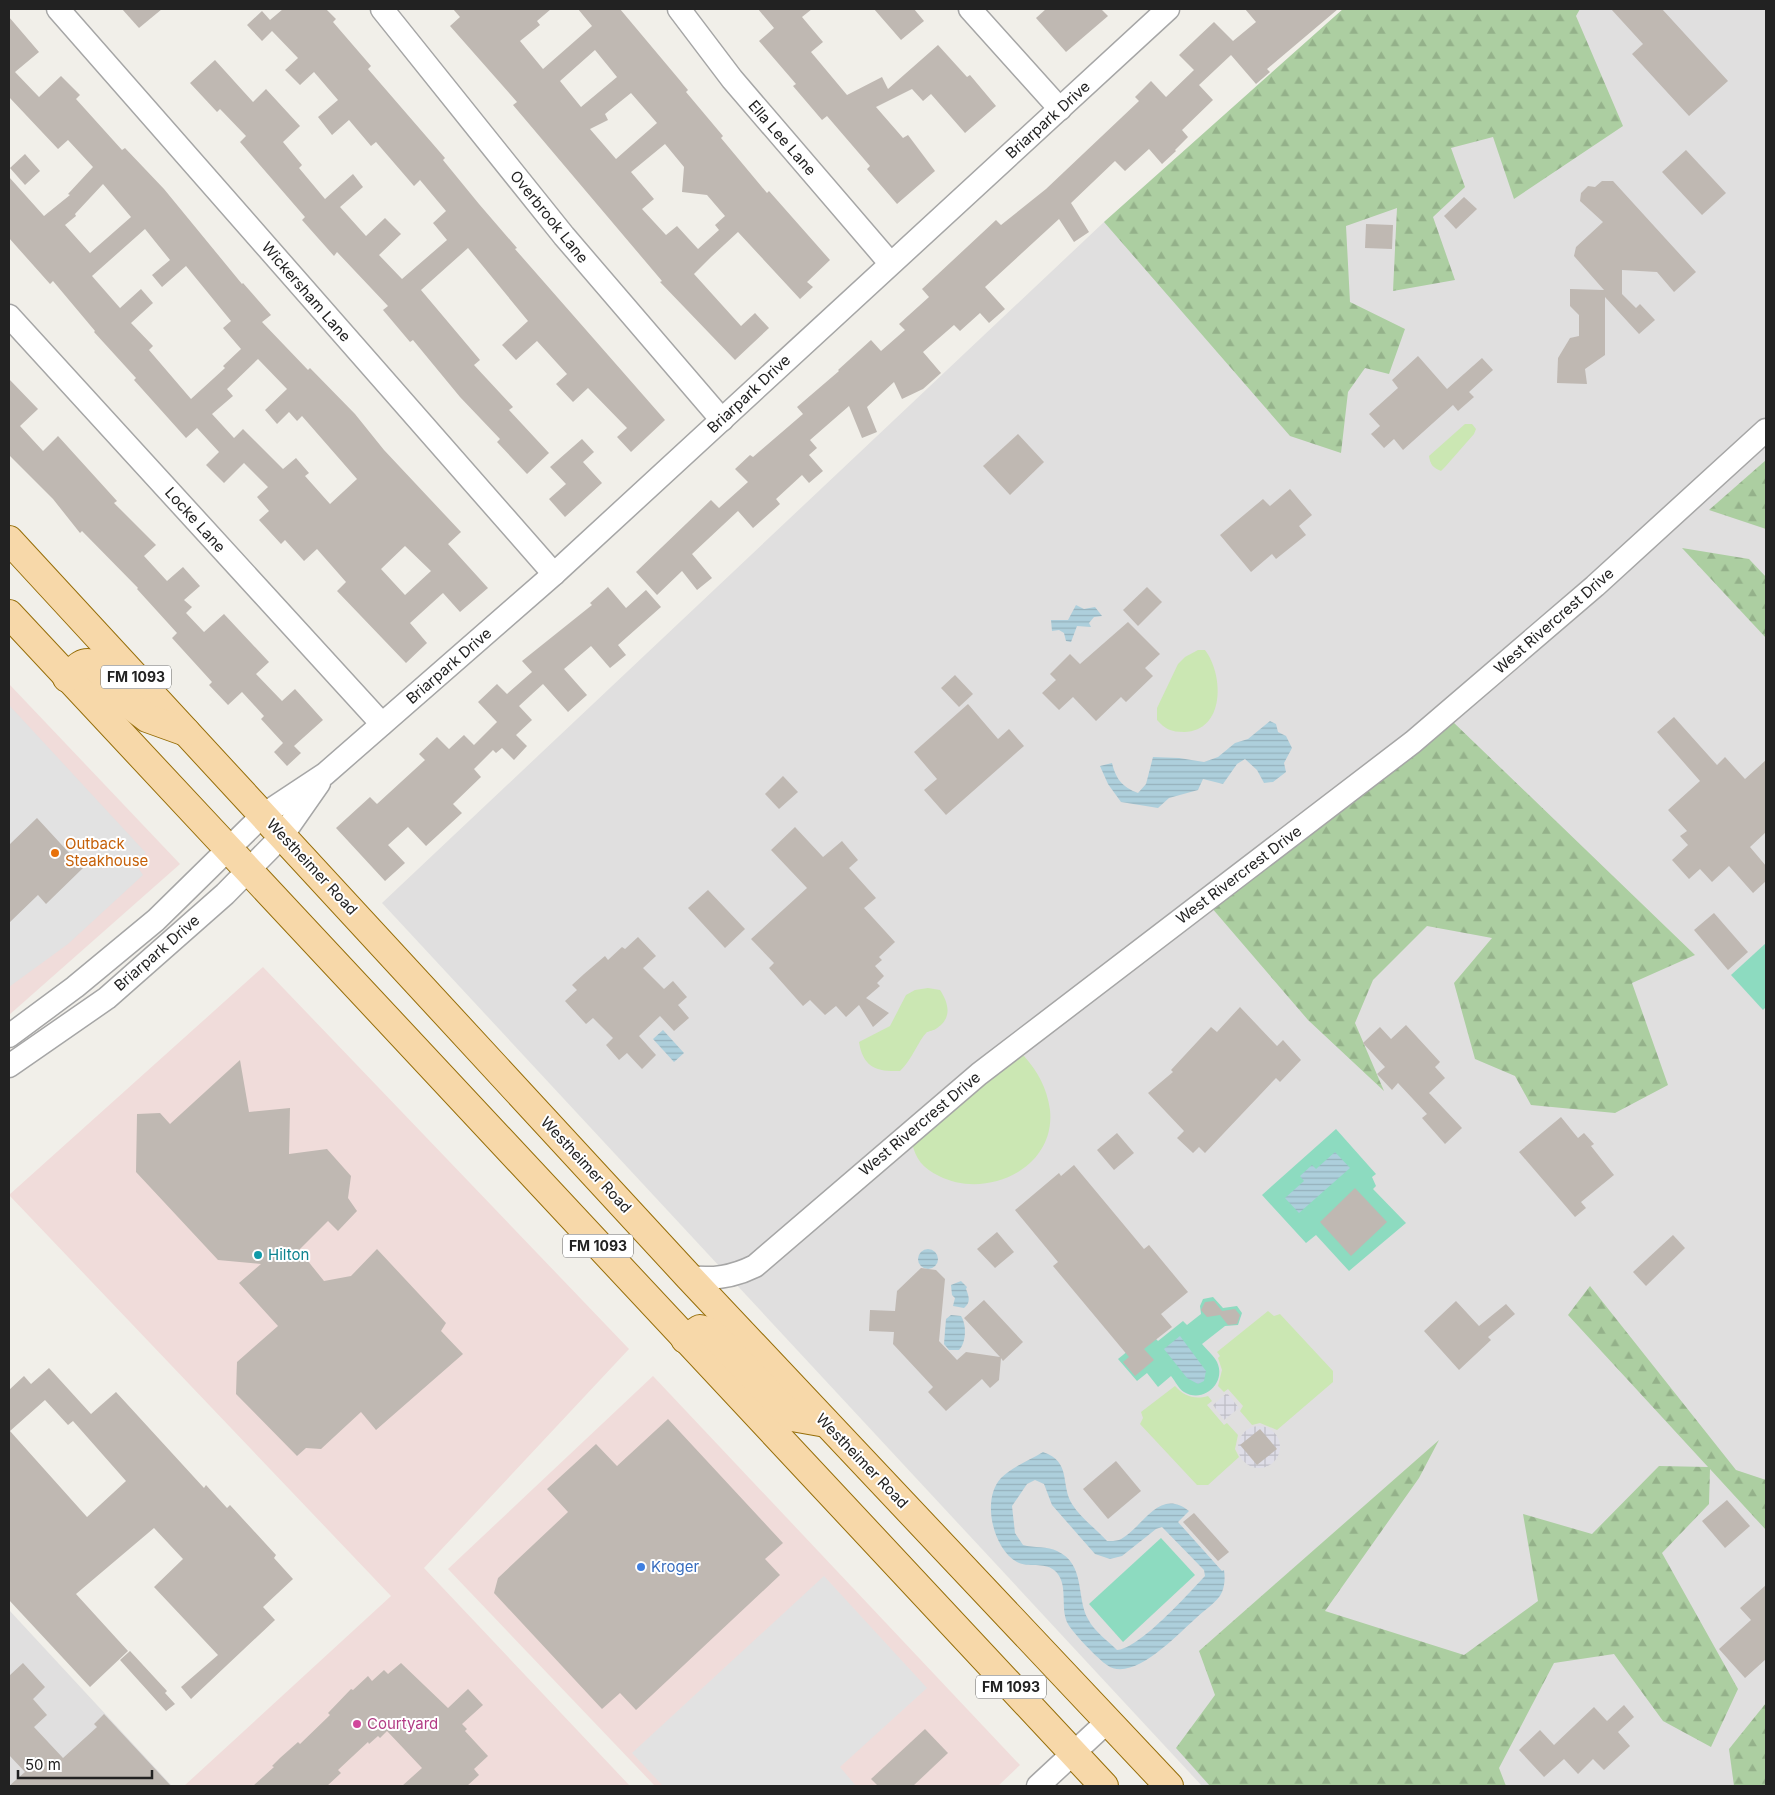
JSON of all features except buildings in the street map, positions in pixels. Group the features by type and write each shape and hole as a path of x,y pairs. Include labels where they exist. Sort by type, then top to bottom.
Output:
{"main road":[{"name":"Westheimer Road","path":"9,540 689,1277 1169,1786"},
{"name":"FM 1093","path":"9,614 1104,1786"},
{"path":"67,678 81,664 87,662 93,664 130,705 147,718 187,732"},
{"path":"685,1339 700,1329 711,1332 792,1417 826,1423"}],"street":[{"name":"Wickersham Lane","path":"58,9 554,574"},
{"name":"Overbrook Lane","path":"382,9 564,236 722,420"},
{"name":"Ella Lee Lane","path":"679,9 732,79 890,263"},
{"path":"970,9 1060,109"},
{"name":"Briarpark Drive","path":"9,1036 75,987 156,920 227,848 263,815 325,774 554,574 1168,9"},
{"name":"Locke Lane","path":"9,316 382,724"},
{"name":"West Rivercrest Drive","path":"689,1277 723,1278 747,1270 824,1207 979,1074 1418,738 1595,586 1766,430"},
{"name":"Briarpark Drive","path":"9,1066 107,998 248,871 282,836 325,774"},
{"path":"1038,1786 1108,1721"}],"shaded area":[{"path":"1343,9 1766,9 1766,1786 1202,1786 382,903 1104,222"},
{"path":"9,684 180,864 9,1015"},
{"path":"9,705 146,853 135,863 143,875 68,944 9,987"},
{"path":"263,967 629,1349 424,1568 630,1786 184,1786 391,1596 9,1195"},
{"path":"653,1376 1020,1765 998,1786 655,1786 448,1569"},
{"path":"1227,1393 1239,1408 1224,1420 1213,1405"},
{"path":"1259,1426 1274,1432 1280,1447 1274,1462 1259,1468 1244,1462 1238,1447 1244,1432"},
{"path":"824,1576 927,1688 840,1767 856,1786 663,1786 632,1753"},
{"path":"9,1610 172,1786 9,1786"}],"green space":[{"path":"1343,9 1580,9 1576,16 1623,126 1514,199 1493,137 1451,148 1465,187 1433,217 1455,280 1393,291 1397,208 1346,226 1350,302 1405,329 1389,374 1365,368 1348,392 1341,453 1290,436 1104,222"},
{"path":"1465,424 1472,424 1476,429 1474,434 1441,471 1436,469 1431,463 1429,456"},
{"path":"1766,460 1766,529 1709,510"},
{"path":"1682,548 1749,559 1766,577 1766,638"},
{"path":"1198,650 1205,650 1216,673 1218,687 1214,712 1207,722 1197,729 1184,732 1172,731 1157,720 1157,708 1178,664 1185,657"},
{"path":"1452,721 1695,955 1632,983 1668,1085 1615,1113 1531,1105 1515,1076 1475,1059 1454,983 1492,938 1427,926 1373,980 1355,1023 1384,1091 1308,1020 1211,907"},
{"path":"1766,943 1766,1007 1763,1010 1731,975"},
{"path":"928,988 940,990 946,1001 948,1012 944,1022 934,1030 927,1032 900,1071 878,1069 872,1066 864,1057 859,1042 890,1026 906,995 915,990"},
{"path":"1024,1056 1034,1068 1041,1081 1047,1095 1050,1110 1049,1131 1042,1149 1030,1163 1014,1174 996,1181 977,1184 958,1182 928,1170 915,1153 912,1142 1015,1057"},
{"path":"1336,1129 1376,1174 1372,1177 1376,1186 1373,1189 1406,1223 1349,1271 1316,1235 1306,1243 1262,1195"},
{"path":"1590,1286 1736,1470 1766,1480 1766,1530 1710,1469 1709,1504 1662,1553 1738,1689 1711,1747 1663,1721 1614,1654 1554,1663 1499,1768 1506,1786 1210,1786 1176,1748 1215,1695 1199,1651 1439,1440 1419,1478 1325,1611 1464,1655 1538,1601 1523,1514 1592,1534 1659,1466 1708,1467 1568,1315"},
{"path":"1213,1297 1223,1308 1237,1306 1242,1313 1238,1325 1225,1326 1202,1344 1216,1360 1219,1370 1216,1384 1205,1393 1191,1395 1184,1392 1171,1376 1158,1387 1147,1373 1137,1381 1118,1359 1150,1333 1158,1341 1183,1321 1187,1325 1201,1314 1200,1306 1203,1299"},
{"path":"1268,1311 1274,1316 1280,1314 1333,1371 1333,1382 1277,1430 1260,1423 1252,1425 1240,1411 1243,1406 1228,1389 1224,1392 1218,1386 1222,1370 1218,1358 1220,1356 1217,1352"},
{"path":"1175,1386 1190,1396 1198,1398 1208,1396 1212,1401 1207,1405 1224,1425 1227,1423 1238,1435 1235,1449 1239,1457 1208,1485 1197,1485 1140,1424 1143,1418 1141,1412"},
{"path":"1161,1538 1195,1575 1123,1642 1089,1604"},
{"path":"1766,1703 1766,1786 1734,1786 1729,1749"}],"water":[{"path":"1076,605 1084,609 1095,607 1102,616 1094,617 1089,623 1091,627 1077,626 1071,642 1066,641 1064,633 1059,630 1052,631 1051,620 1068,620"},
{"path":"1270,721 1276,724 1278,732 1286,736 1292,748 1284,763 1286,772 1273,782 1264,783 1257,770 1245,759 1237,764 1223,784 1203,779 1198,790 1169,798 1158,808 1121,802 1108,784 1100,766 1112,763 1120,782 1138,793 1146,784 1153,757 1179,758 1204,762 1218,757 1235,743 1248,739"},
{"path":"663,1030 684,1053 674,1062 653,1039"},
{"path":"1335,1152 1350,1168 1299,1213 1285,1198 1304,1181 1300,1176 1312,1165 1316,1169"},
{"path":"928,1249 935,1252 938,1259 935,1266 928,1269 921,1266 918,1259 921,1252"},
{"path":"961,1281 967,1287 969,1297 968,1304 964,1308 953,1306 955,1298 952,1295 951,1285"},
{"path":"951,1315 961,1316 964,1324 964,1339 959,1350 949,1350 944,1344 946,1319"},
{"path":"1180,1336 1206,1371 1204,1381 1198,1384 1187,1378 1164,1349"},
{"path":"1043,1452 1052,1456 1062,1468 1068,1496 1075,1509 1107,1541 1119,1540 1127,1535 1151,1512 1159,1507 1168,1504 1178,1505 1189,1511 1178,1522 1222,1571 1224,1570 1224,1587 1217,1599 1166,1645 1141,1663 1129,1668 1117,1669 1103,1662 1070,1628 1065,1618 1063,1589 1059,1575 1046,1566 1026,1565 1017,1562 1009,1556 996,1535 992,1523 991,1510 995,1487 1005,1474","holes":["1035,1480 1044,1484 1052,1505 1095,1554 1110,1559 1122,1556 1156,1529 1162,1527 1204,1570 1205,1576 1150,1631 1138,1641 1117,1650 1097,1632 1088,1619 1084,1611 1076,1573 1066,1557 1053,1549 1023,1545 1015,1533 1012,1506 1027,1484"]}],"place":[{"name":"Outback Steakhouse","path":"55,853"},
{"name":"Hilton","path":"258,1255"},
{"name":"Kroger","path":"641,1567"},
{"name":"Courtyard","path":"357,1724"}]}
